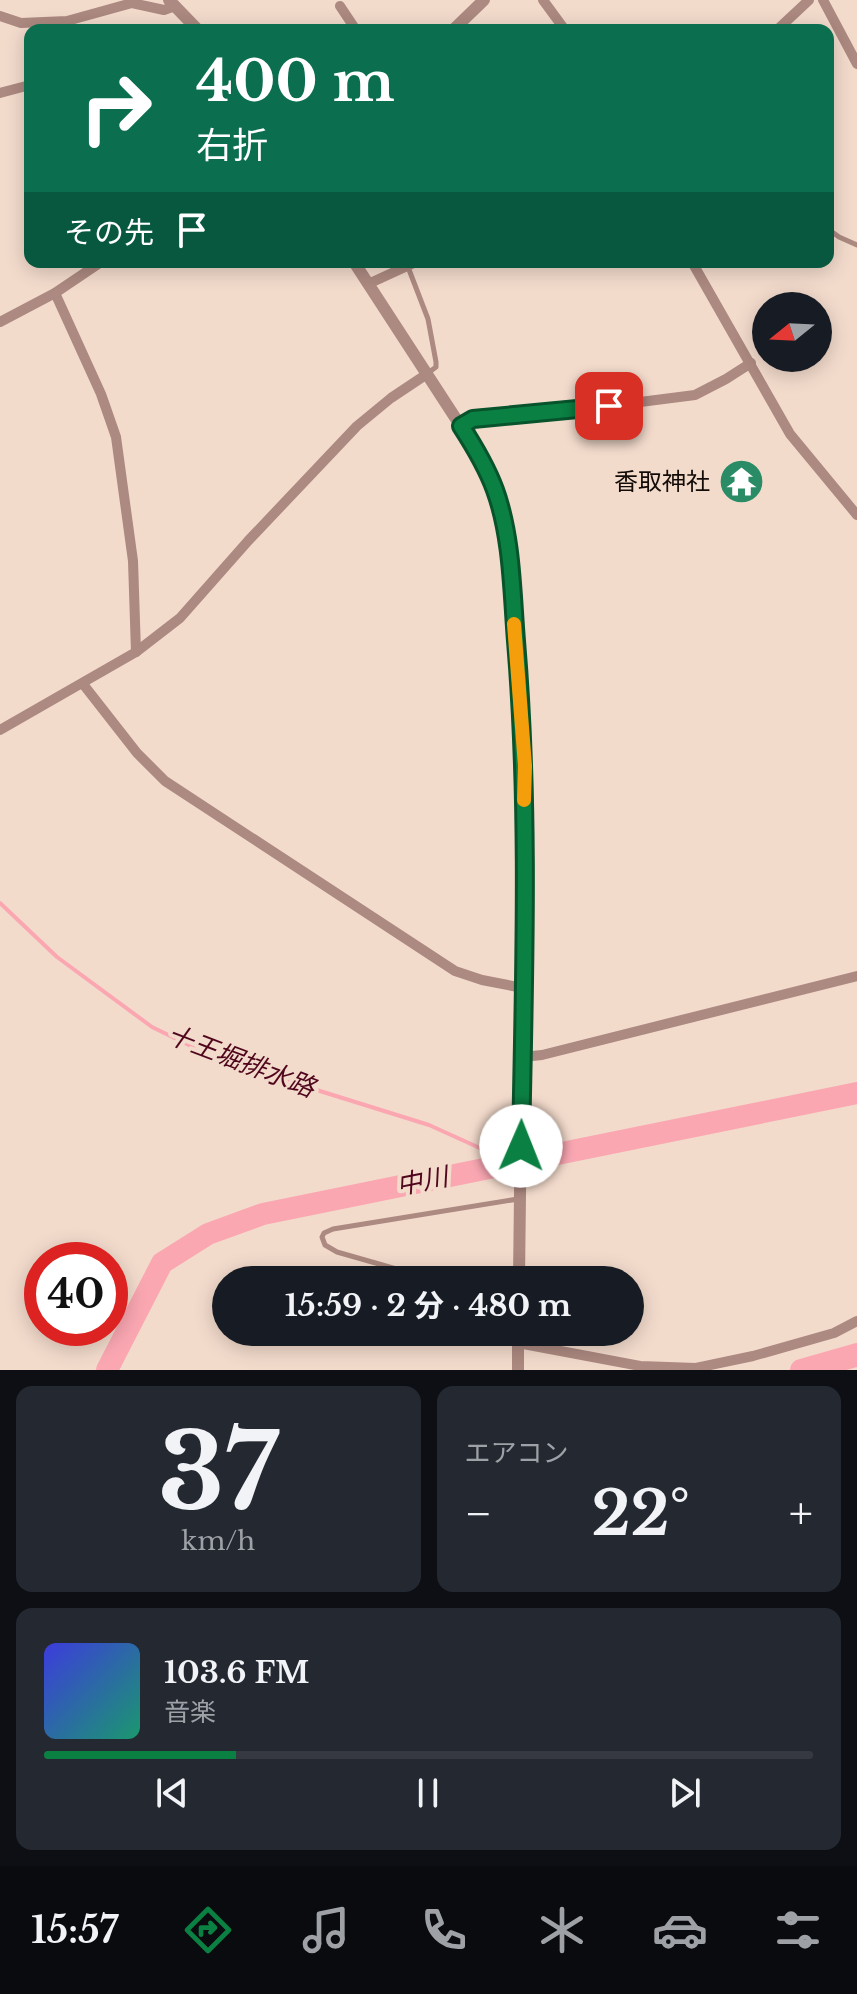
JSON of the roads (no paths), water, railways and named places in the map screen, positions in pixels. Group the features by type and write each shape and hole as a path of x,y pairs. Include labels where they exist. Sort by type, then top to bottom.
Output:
{"street":[{"path":"459,24 484,0"},
{"path":"543,0 561,24"},
{"path":"783,24 809,0"},
{"path":"823,0 857,64"},
{"path":"0,16 21,23 67,21 132,3 164,10 172,3 192,24"},
{"path":"340,6 352,24"},
{"path":"0,93 24,87"},
{"path":"0,322 55,293 92,268"},
{"path":"358,268 461,426 496,491 508,548 525,766 519,1266"},
{"path":"368,284 402,268"},
{"path":"696,268 790,434 856,514"},
{"path":"55,293 101,394 116,437 133,561 136,652"},
{"path":"461,426 473,419 695,395 751,363"},
{"path":"0,730 136,652 180,618 357,426 427,374"},
{"path":"83,684 137,753 165,781 455,971 523,988"},
{"path":"522,1057 542,1055 857,976"},
{"path":"553,1346 640,1366 715,1367 834,1333 857,1321"},
{"path":"518,1346 518,1370"}],"lane":[{"path":"834,233 857,245"},
{"path":"413,268 428,319 436,367 427,374"},
{"path":"386,1266 337,1252 325,1245 322,1237 333,1229 520,1195"}],"waterway":[{"name":"十王堀排水路","path":"0,903 57,957 152,1027 199,1050 259,1072 429,1125 513,1163"},
{"name":"中川","path":"107,1370 162,1263 208,1234 263,1214 857,1093"},
{"path":"801,1370 857,1354"},
{"path":"839,1370 857,1365"}],"place":[{"name":"香取神社","path":"741,482"}]}
